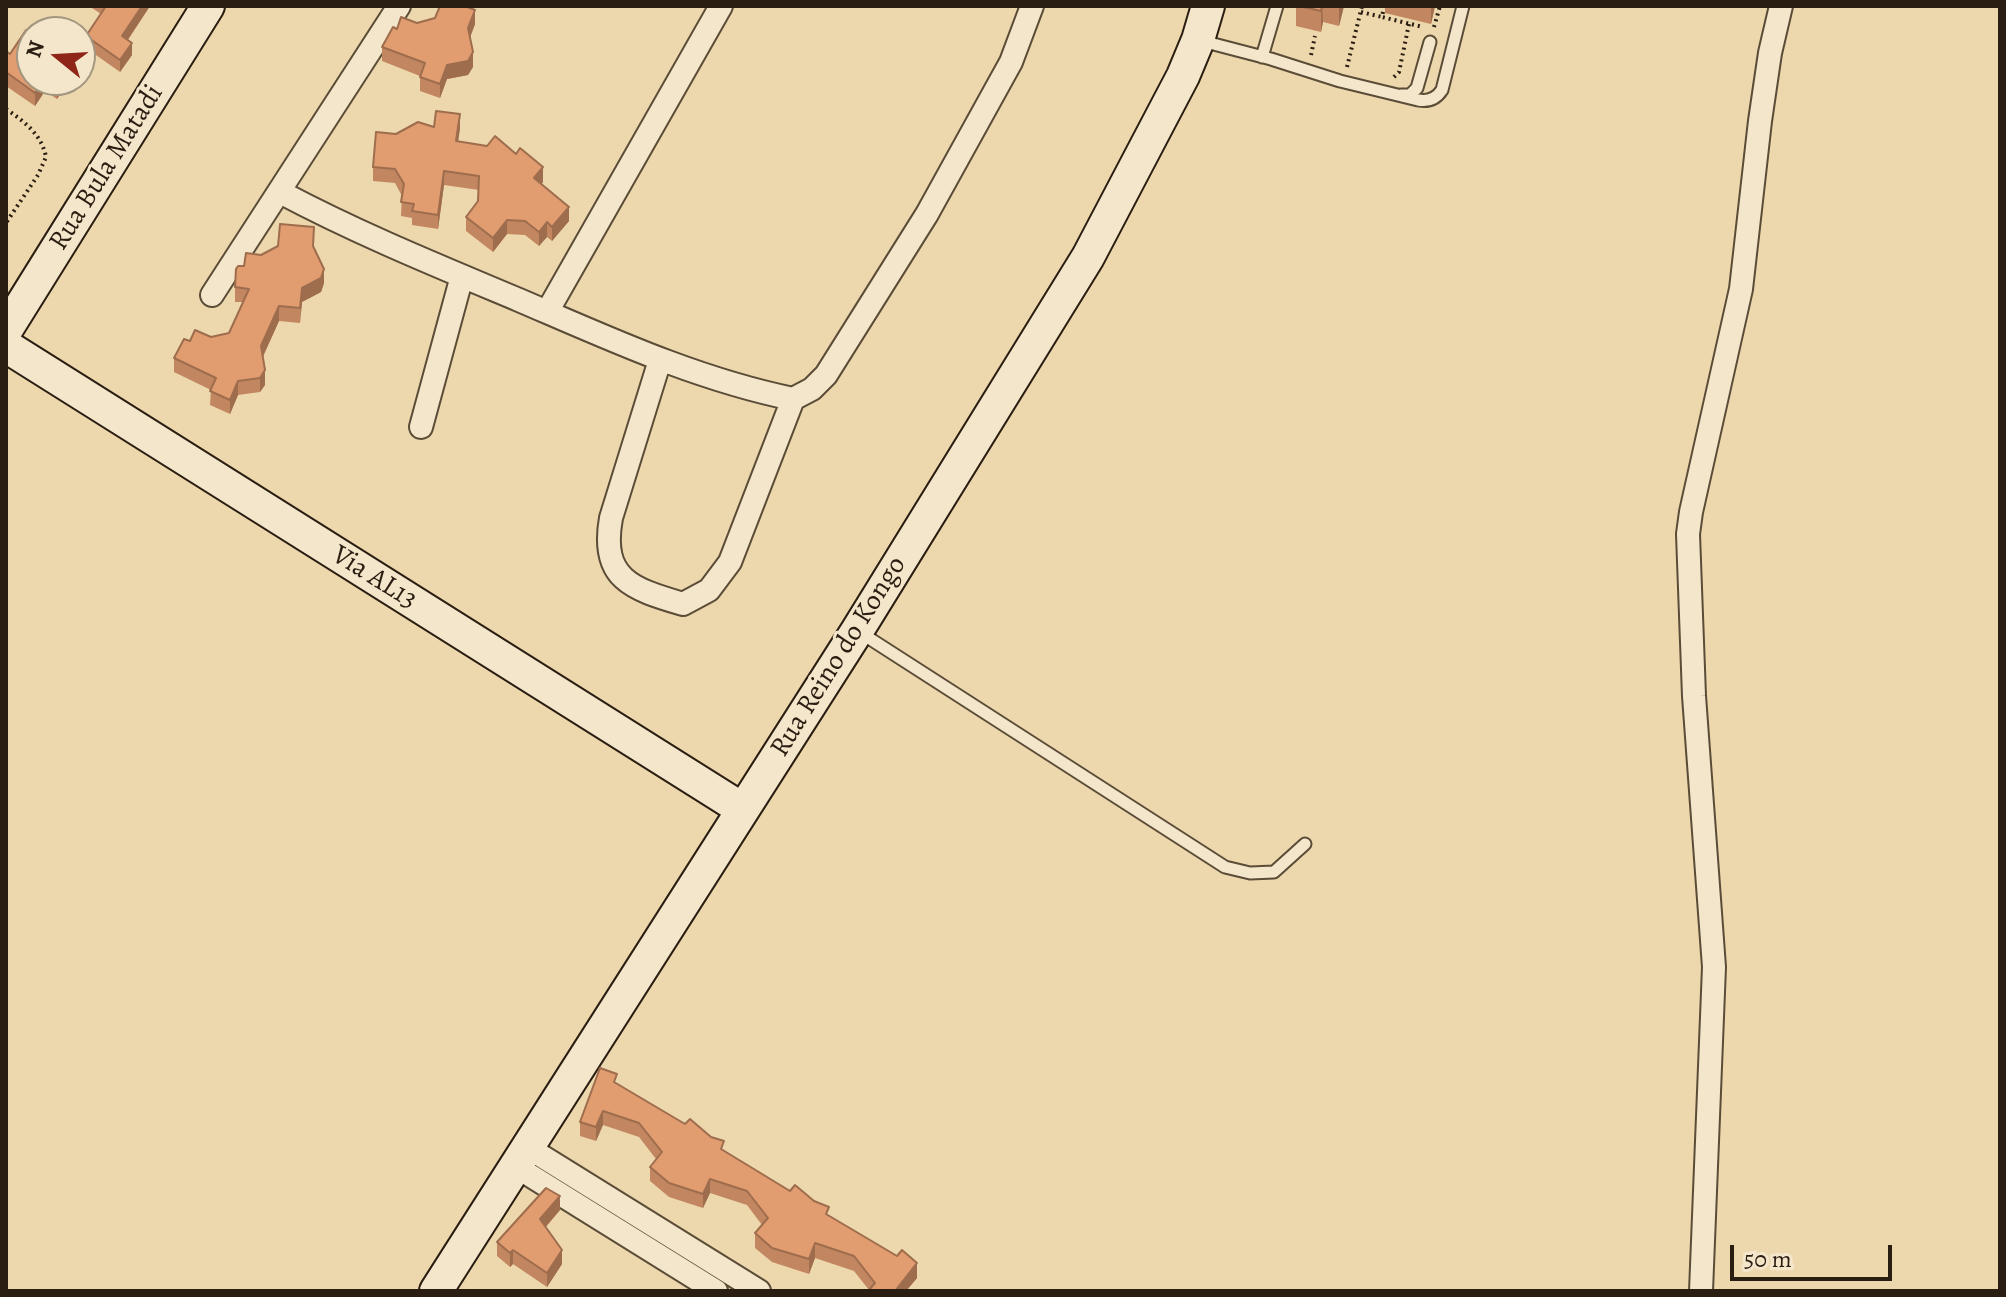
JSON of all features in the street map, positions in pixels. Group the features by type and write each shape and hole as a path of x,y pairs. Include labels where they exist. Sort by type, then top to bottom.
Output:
{"street":[{"name":"Rua Bula Matadi","path":"6,330 208,6"},
{"path":"212,295 399,6"},
{"path":"547,312 721,6"},
{"path":"280,192 368,236 660,360 751,390 793,399 812,389 826,375 919,228 1011,62 1032,6"},
{"name":"Rua Reino do Kongo","path":"436,1291 857,631 1088,257 1183,76 1208,6"},
{"path":"1701,1291 1714,967 1694,696 1688,534 1741,289 1760,121 1781,6"},
{"path":"421,427 462,276"},
{"name":"Via AL13","path":"6,346 742,809"},
{"path":"660,360 607,538 611,560 626,582 653,595 683,604 709,590 730,562 793,399"},
{"path":"521,1156 716,1291"},
{"path":"521,1156 759,1291"}],"lane":[{"path":"1262,57 1277,6"},
{"path":"1198,40 1340,81 1421,101 1431,100 1442,90 1463,6"},
{"path":"1430,42 1418,88 1421,95 1431,100"},
{"path":"1399,95 1410,95 1419,83"},
{"path":"857,631 1225,867 1250,873 1274,872 1305,844"}],"path":[{"path":"1382,17 1384,6"},
{"path":"1347,67 1361,9 1433,30 1440,6"},
{"path":"1390,78 1399,72 1409,24"},
{"path":"1299,54 1310,57 1315,36"},
{"path":"1335,64 1359,71"},
{"path":"6,109 27,124 40,139 46,157 7,224"}],"building":[{"path":"106,6 142,6 122,36 132,43 120,60 96,43 96,21"},
{"path":"440,6 465,6 475,10 468,28 473,52 468,61 447,65 440,84 420,77 425,63 382,47 393,27 397,29 401,17 417,23 435,18"},
{"path":"1299,6 1322,6 1321,11"},
{"path":"16,45 16,79 6,72 6,51 10,54"},
{"path":"436,111 460,114 456,141 487,146 495,136 516,154 520,148 543,167 534,178 569,207 552,227 547,222 539,232 525,221 507,220 493,238 466,217 478,201 479,176 444,171 438,215 412,211 414,204 401,202 404,184 395,169 373,167 376,132 396,134 418,122 434,127"},
{"path":"280,224 314,227 313,246 324,269 321,278 302,288 300,308 279,306 261,346 265,370 260,378 238,381 230,400 210,391 216,378 174,358 184,339 190,341 195,330 211,337 229,333 249,289 235,287 236,269 244,266 246,253 261,255 278,246"},
{"path":"600,1068 617,1074 614,1082 685,1124 690,1119 711,1137 724,1141 721,1149 790,1191 795,1185 814,1201 829,1207 826,1214 897,1256 902,1250 917,1263 895,1291 868,1291 875,1283 854,1256 815,1243 809,1259 772,1248 755,1233 768,1218 747,1191 710,1179 703,1194 669,1183 650,1167 662,1152 639,1123 603,1111 596,1127 580,1122"},
{"path":"546,1188 560,1196 540,1219 562,1250 547,1273 513,1250 510,1253 497,1242"}]}
